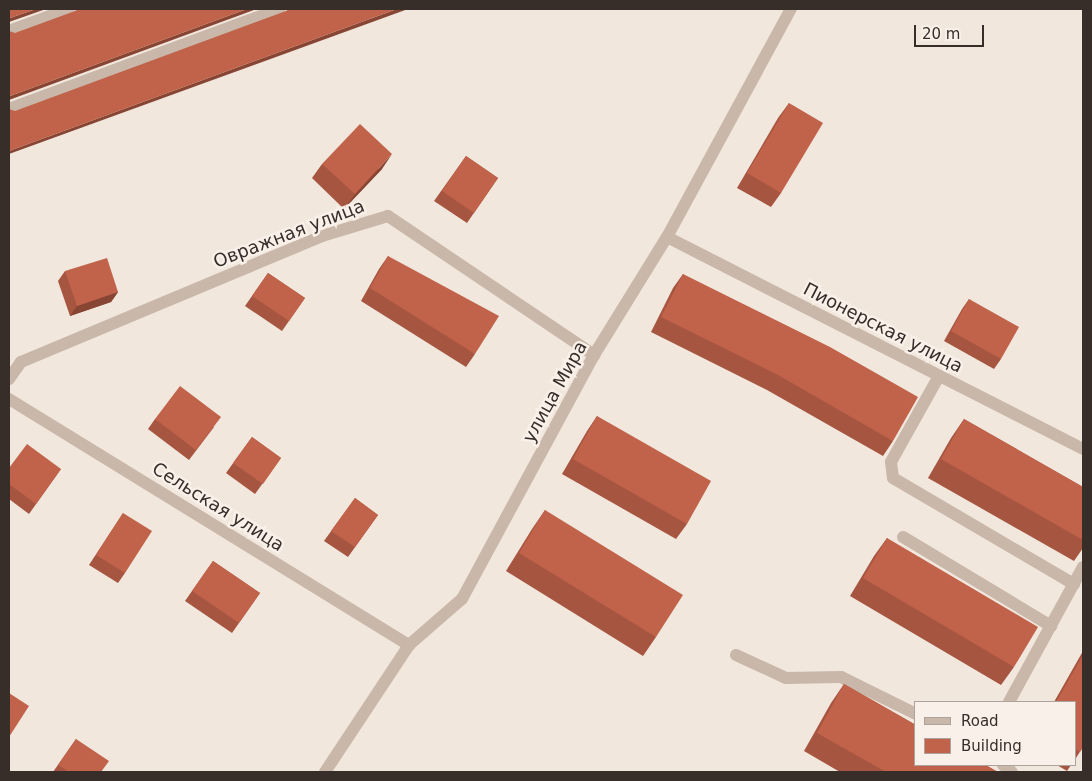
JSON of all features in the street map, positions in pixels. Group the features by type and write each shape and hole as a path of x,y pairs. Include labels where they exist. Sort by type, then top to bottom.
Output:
{"street":[{"path":"30,9 35,21"},
{"path":"9,31 68,9"},
{"path":"9,109 280,9"},
{"name":"улица Мира","path":"325,772 409,645 462,599 594,355 667,237 791,9"},
{"name":"Овражная улица","path":"9,379 21,362 322,236 388,216 594,355"},
{"name":"Пионерская улица","path":"667,237 1083,449"},
{"path":"939,376 891,462 893,478 1074,584"},
{"name":"Сельская улица","path":"9,399 409,645"},
{"path":"903,537 1051,626"},
{"path":"1010,701 1083,567"},
{"path":"736,655 786,678 841,676 914,713"}],"building":[{"path":"9,9 36,9 10,18 9,21"},
{"path":"78,9 247,9 10,96 9,99 9,31 15,33"},
{"path":"289,9 397,9 9,151 9,109 15,111"},
{"path":"789,103 823,123 781,193 747,173"},
{"path":"360,124 392,154 355,194 322,164"},
{"path":"466,156 498,178 474,213 442,191"},
{"path":"388,256 499,316 475,354 370,288"},
{"path":"107,258 118,292 77,306 65,271"},
{"path":"268,273 305,298 289,321 252,296"},
{"path":"683,274 830,347 918,397 893,441 778,375 661,317"},
{"path":"969,299 1019,327 1001,359 951,331"},
{"path":"180,386 221,417 196,450 155,419"},
{"path":"597,416 711,481 687,524 573,459"},
{"path":"964,419 1083,487 1083,540 941,459"},
{"path":"252,437 281,458 263,484 233,463"},
{"path":"27,444 61,469 36,504 9,484 9,468"},
{"path":"355,498 378,515 355,547 331,531"},
{"path":"545,510 683,595 656,637 519,553"},
{"path":"123,513 152,531 125,573 96,555"},
{"path":"887,538 1038,627 1014,667 863,578"},
{"path":"213,561 260,593 239,623 192,591"},
{"path":"1083,655 1083,747 1080,752 1077,750 1077,701 1057,701"},
{"path":"844,684 914,724 914,766 987,766 998,772 886,772 817,733"},
{"path":"9,693 29,706 9,737"},
{"path":"76,739 109,761 101,772 69,772 58,765"}]}
